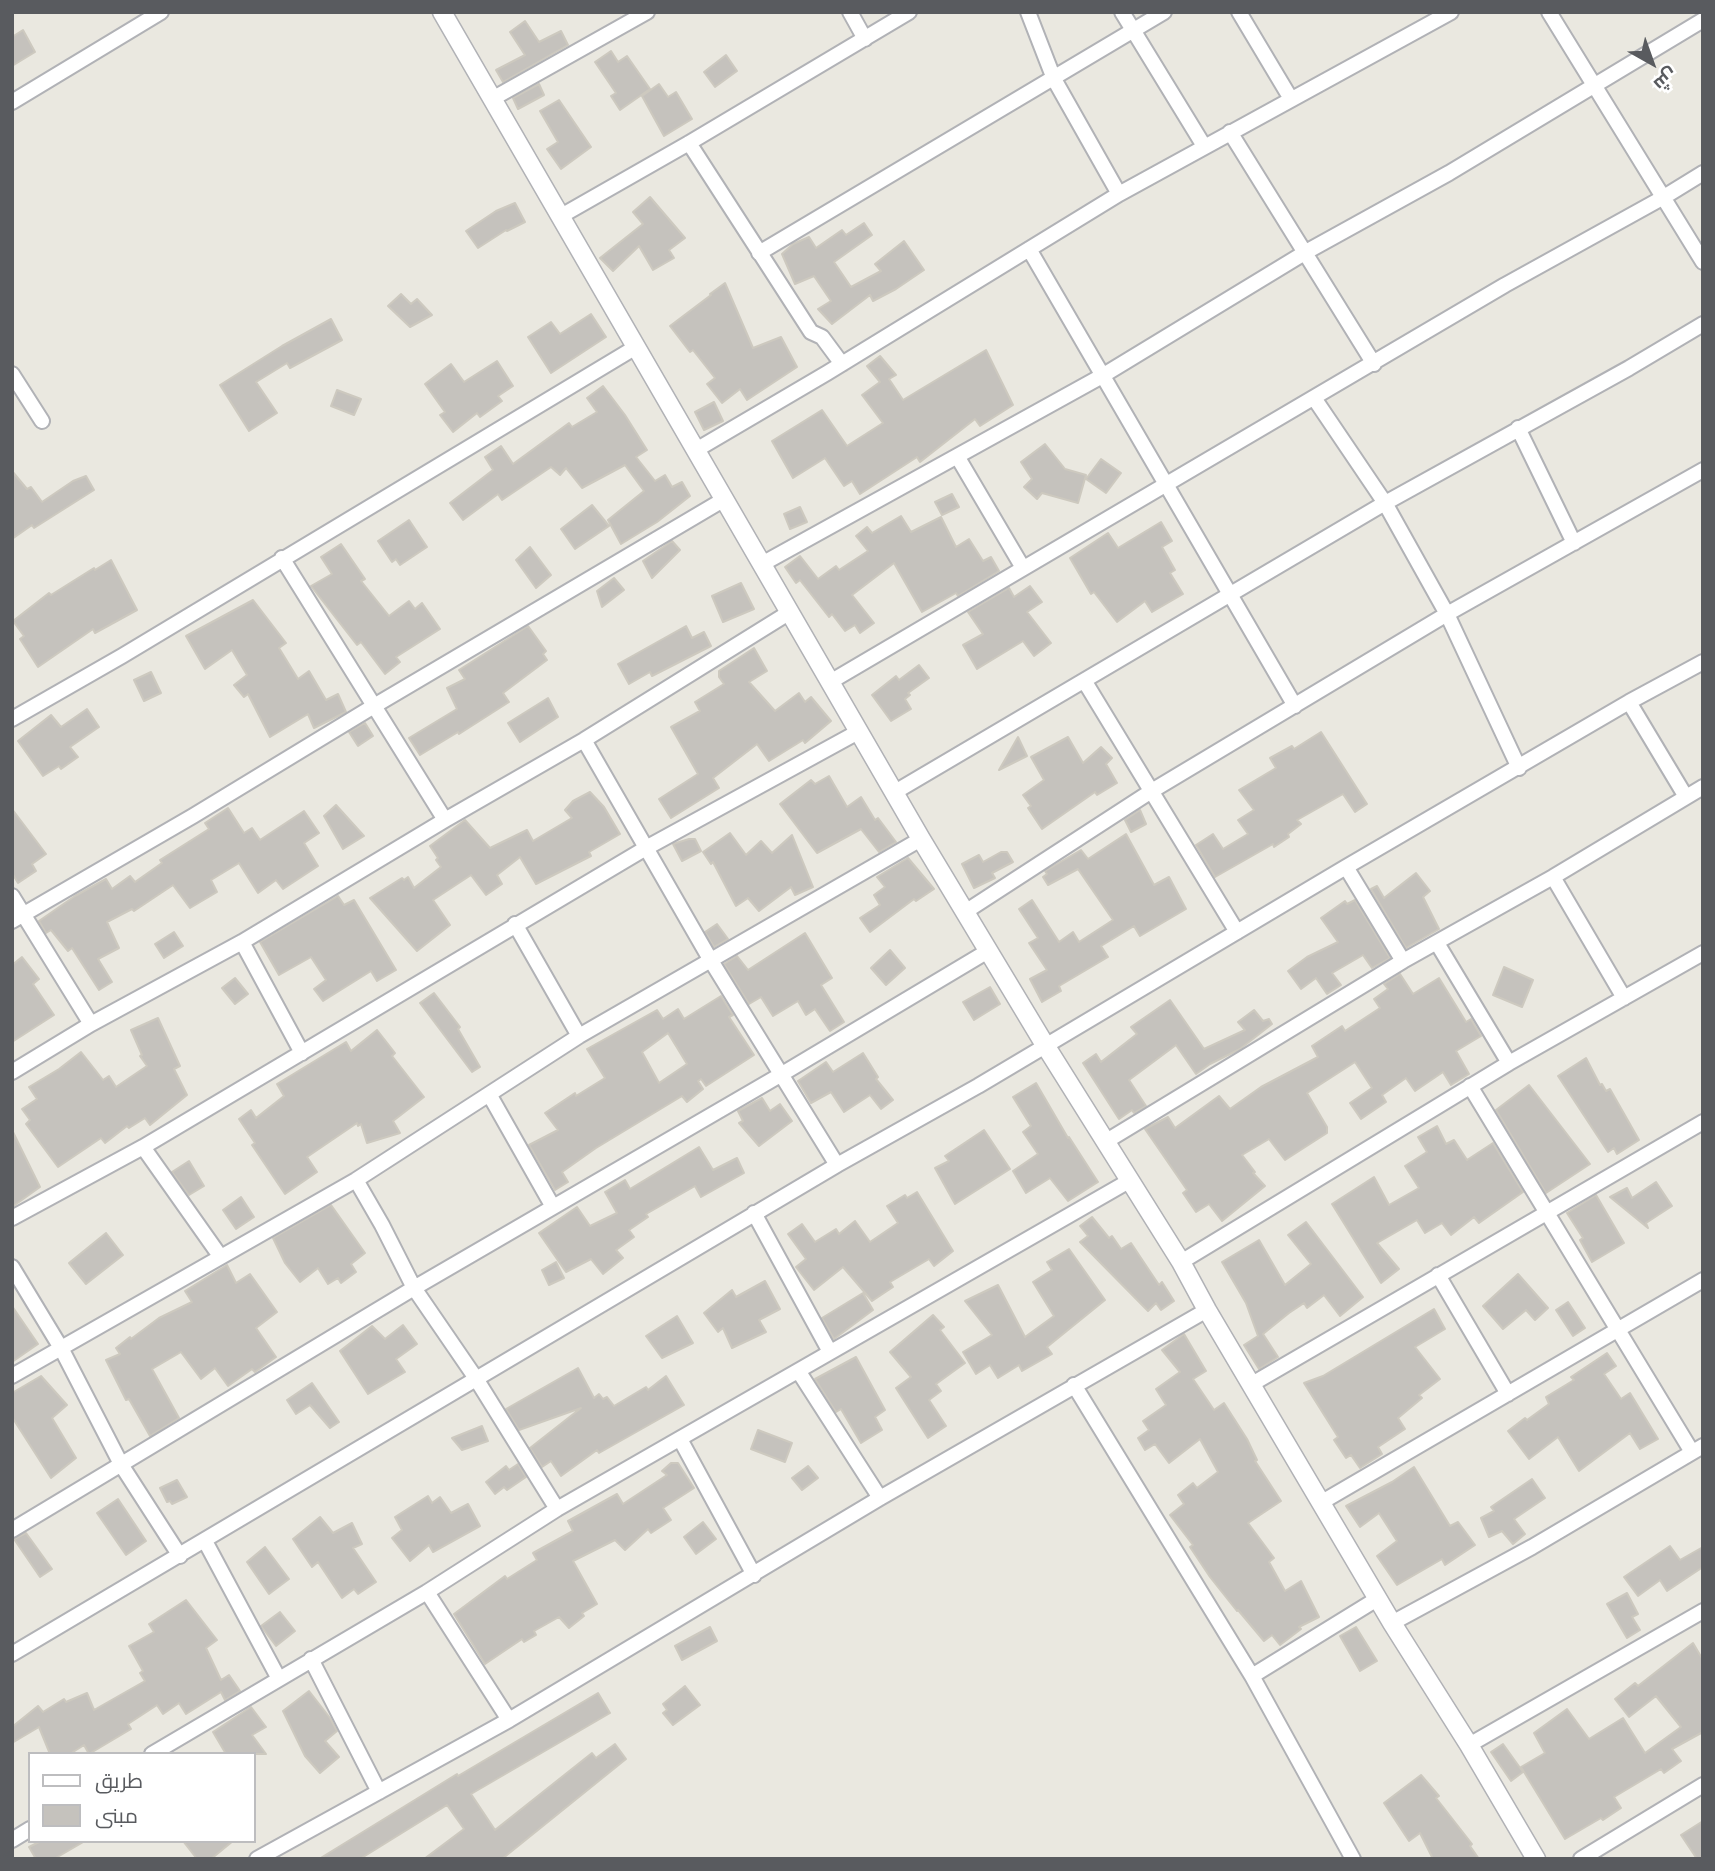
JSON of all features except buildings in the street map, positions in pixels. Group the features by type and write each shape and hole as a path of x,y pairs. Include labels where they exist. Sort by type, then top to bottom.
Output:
{"street":[{"path":"13,99 161,12"},
{"path":"442,12 921,839 1045,1045 1181,1262 1206,1310 1377,1599 1469,1745 1536,1859"},
{"path":"492,99 648,12"},
{"path":"850,12 865,39"},
{"path":"561,216 909,12"},
{"path":"1028,12 1054,79 1119,194"},
{"path":"1122,12 1204,146"},
{"path":"759,253 1164,12"},
{"path":"1239,12 1291,99"},
{"path":"1549,12 1703,262"},
{"path":"696,450 1119,194 1444,14"},
{"path":"762,564 1102,376 1306,252 1449,173 1703,20"},
{"path":"1230,132 1374,364"},
{"path":"689,143 811,332 822,337 842,364"},
{"path":"830,682 1494,291 1703,173"},
{"path":"1029,249 1295,706"},
{"path":"895,792 1385,503 1703,324"},
{"path":"12,719 122,656 636,347"},
{"path":"12,374 41,421"},
{"path":"1314,398 1385,503 1447,614 1519,768"},
{"path":"1518,428 1574,543"},
{"path":"957,456 1023,568"},
{"path":"965,912 1150,792 1447,614 1703,470"},
{"path":"18,918 723,500"},
{"path":"282,558 444,820"},
{"path":"12,1072 91,1024 242,942 444,820 584,740 790,612"},
{"path":"12,1654 754,1213 978,1086 1629,702 1703,663"},
{"path":"1085,682 1237,932"},
{"path":"1629,702 1686,797"},
{"path":"12,1218 143,1147 646,848 858,732"},
{"path":"584,740 710,959 837,1165"},
{"path":"1105,1142 1403,961 1553,877 1703,787"},
{"path":"12,1376 356,1180 579,1036 921,839"},
{"path":"1346,867 1403,961"},
{"path":"1553,877 1624,998"},
{"path":"12,896 18,918 91,1024"},
{"path":"515,924 579,1036"},
{"path":"242,942 302,1053"},
{"path":"1437,943 1509,1063"},
{"path":"12,1530 414,1288 988,951"},
{"path":"1181,1262 1509,1063 1703,953"},
{"path":"1392,1623 1532,1547 1698,1449 1616,1330 1548,1211 1471,1086"},
{"path":"489,1094 553,1207"},
{"path":"1252,1384 1703,1122"},
{"path":"143,1147 220,1256"},
{"path":"356,1180 414,1288 475,1377 557,1509"},
{"path":"155,1752 427,1592 557,1509 1129,1181"},
{"path":"754,1213 830,1352"},
{"path":"12,1267 61,1348 122,1466 180,1556"},
{"path":"1438,1275 1508,1394"},
{"path":"1322,1502 1703,1280"},
{"path":"267,1856 509,1720 880,1498 1206,1310"},
{"path":"799,1372 880,1498"},
{"path":"1074,1385 1252,1676 1353,1859"},
{"path":"680,1439 754,1575"},
{"path":"205,1541 279,1679"},
{"path":"427,1592 509,1720"},
{"path":"1252,1676 1377,1599"},
{"path":"1469,1745 1703,1611"},
{"path":"311,1660 379,1792"},
{"path":"1581,1859 1703,1785"},
{"path":"12,1840 28,1830"}]}
